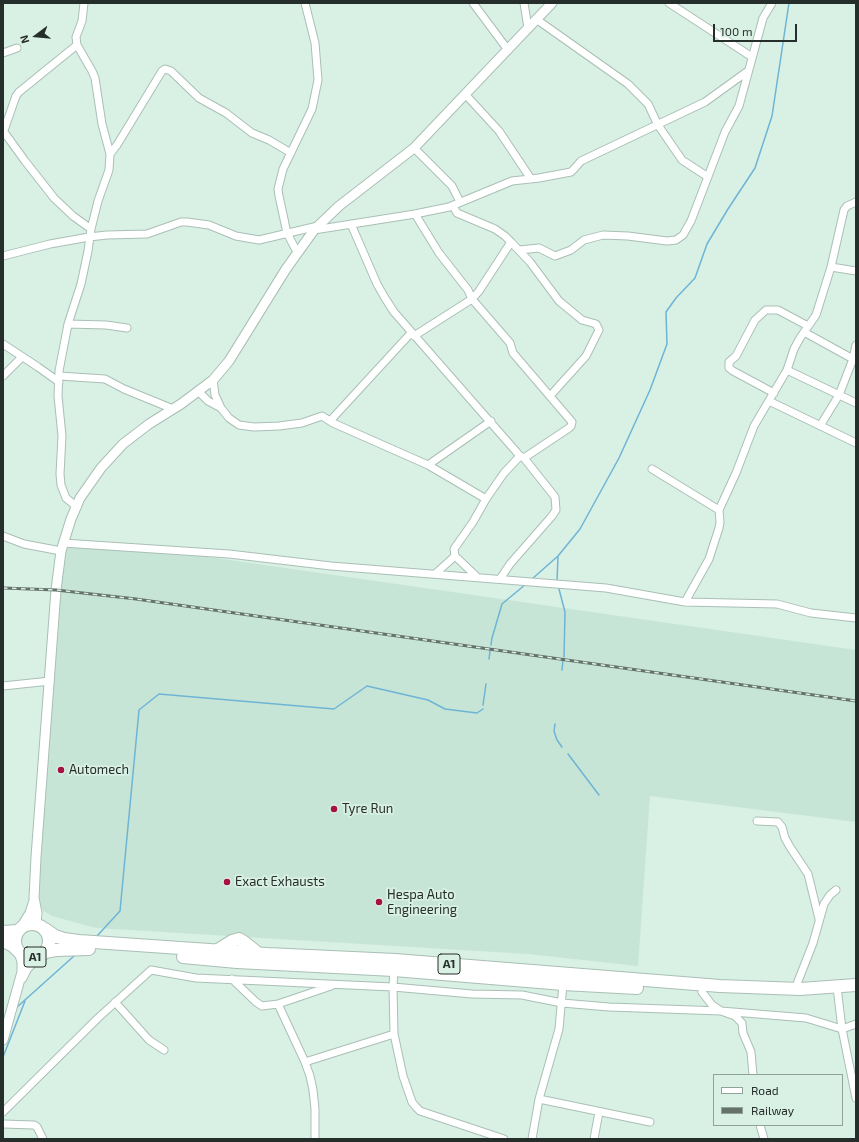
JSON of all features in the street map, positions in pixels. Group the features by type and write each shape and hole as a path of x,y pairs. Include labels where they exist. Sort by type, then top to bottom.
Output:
{"highway":[{"name":"A1","path":"3,932 20,929 28,924 40,927 54,936 79,941 394,965 720,986 856,993"},
{"name":"A1","path":"40,927 49,940 41,954"},
{"name":"A1","path":"18,951 15,940 20,929"},
{"name":"A1","path":"3,941 13,946 27,957 56,950 79,949 136,952 244,962 394,965 563,984 702,992 801,996 838,991 856,985"}],"street":[{"path":"77,507 66,498 60,474 62,428 58,396 59,379 68,324 88,251 89,237 98,200 109,170 110,154 102,124 95,78 77,45 76,37 82,21 84,3"},
{"path":"298,252 287,233 278,188 283,169 312,109 318,80 315,43 305,3"},
{"path":"473,3 508,50"},
{"path":"524,3 528,28"},
{"path":"20,929 32,909 34,898 53,626 62,547 77,507 90,482 112,455 136,433 173,409 213,380 229,361 298,252 316,228 339,206 414,148 552,3"},
{"path":"669,3 752,57"},
{"path":"518,250 539,248 549,254 559,255 571,250 584,240 603,235 628,236 667,241 676,240 683,235 708,177 725,132 738,106 763,18 772,3"},
{"path":"536,19 628,84 648,104 658,125 682,160 708,177"},
{"path":"77,45 19,92 16,96 4,128 25,161 54,198 73,216 91,229"},
{"path":"3,53 17,48"},
{"path":"110,154 165,68 171,71 199,98 226,114 252,134 268,140 291,153"},
{"path":"3,256 89,237 147,234 181,222 209,225 236,236 251,239 267,239 287,233 415,214 453,206 512,181 570,172 574,170 581,161 704,102 748,71"},
{"path":"465,94 499,131 531,179"},
{"path":"414,148 452,186 460,202"},
{"path":"685,602 709,559 719,528 719,510 736,473 754,426 787,370 794,349 816,315 831,267 844,210 847,206 856,202"},
{"path":"453,206 457,213 495,229 505,236 530,262 559,301 582,320 596,324 598,330 586,356 550,396"},
{"path":"415,214 440,253 468,290 472,299 510,343 513,353 571,420 571,426 522,457 504,473 454,549 455,556 476,577"},
{"path":"351,224 385,298 413,334 554,494 556,500 556,510 510,564 500,579"},
{"path":"330,421 413,334 472,299 479,291 511,242"},
{"path":"831,267 856,271"},
{"path":"774,394 733,371 730,368 729,362 736,356 755,320 766,310 778,310 808,326"},
{"path":"68,324 106,325 127,328"},
{"path":"804,332 853,359"},
{"path":"3,344 59,379 108,380 124,389 173,409"},
{"path":"820,426 839,395 853,359 856,345"},
{"path":"3,376 22,357"},
{"path":"787,370 856,403"},
{"path":"213,380 215,395 221,408 239,425 254,427 302,423 322,416 428,465 486,499"},
{"path":"198,391 208,401 221,408"},
{"path":"769,401 856,443"},
{"path":"428,465 491,421"},
{"path":"652,469 719,510"},
{"path":"3,536 24,544 229,554 331,566 522,580 606,588 685,602 777,604 811,613 856,618"},
{"path":"435,574 455,556"},
{"path":"3,686 50,681"},
{"path":"757,821 778,822 782,827 790,848 808,874 819,919"},
{"path":"795,989 813,943 824,904 830,895 836,890"},
{"path":"34,898 40,927"},
{"path":"3,1040 22,972 22,962 18,951"},
{"path":"19,984 27,968 41,954"},
{"path":"394,965 394,1034 403,1076 412,1102 420,1111 504,1139"},
{"path":"3,1112 115,1002 151,970 196,978 393,987 472,994 522,995 562,1003 637,1009 721,1011 806,1018 842,1029 856,1025"},
{"path":"232,979 260,1005 278,1004 335,984"},
{"path":"532,1139 540,1099 559,1029 563,984"},
{"path":"838,991 842,1029 856,1098"},
{"path":"702,992 712,1004 721,1011 735,1016 742,1022 743,1033 751,1052 753,1074"},
{"path":"115,1002 149,1040 164,1050"},
{"path":"278,1004 306,1062 313,1090 315,1139"},
{"path":"306,1062 394,1034"},
{"path":"540,1099 650,1122"},
{"path":"594,1139 599,1112"},
{"path":"3,1124 34,1125 44,1139"},
{"path":"760,1126 764,1139"}],"shaded area":[{"path":"66,546 188,554 856,650 856,822 650,796 638,966 528,954 96,928 52,916 43,911 38,900 37,877 56,624"}],"waterway":[{"path":"532,579 558,556 580,529 619,458 650,390 667,344 666,312 676,298 695,278 707,244 755,168 772,116 789,3"},
{"path":"557,581 558,557"},
{"path":"491,645 502,604 526,584"},
{"path":"559,589 565,612 564,657"},
{"path":"489,659 490,651"},
{"path":"562,670 563,660"},
{"path":"483,705 486,684"},
{"path":"97,936 120,911 139,710 159,694 334,709 367,686 428,700 445,709 477,713 483,709"},
{"path":"555,724 554,731 557,740 562,747"},
{"path":"568,754 599,795"},
{"path":"16,1008 74,956"},
{"path":"3,1057 25,1001"}],"railway":[{"path":"3,588 56,590 136,599 856,701"}],"place":[{"name":"Automech","path":"61,770"},
{"name":"Tyre Run","path":"334,809"},
{"name":"Exact Exhausts","path":"227,882"},
{"name":"Hespa Auto Engineering","path":"379,902"}]}
